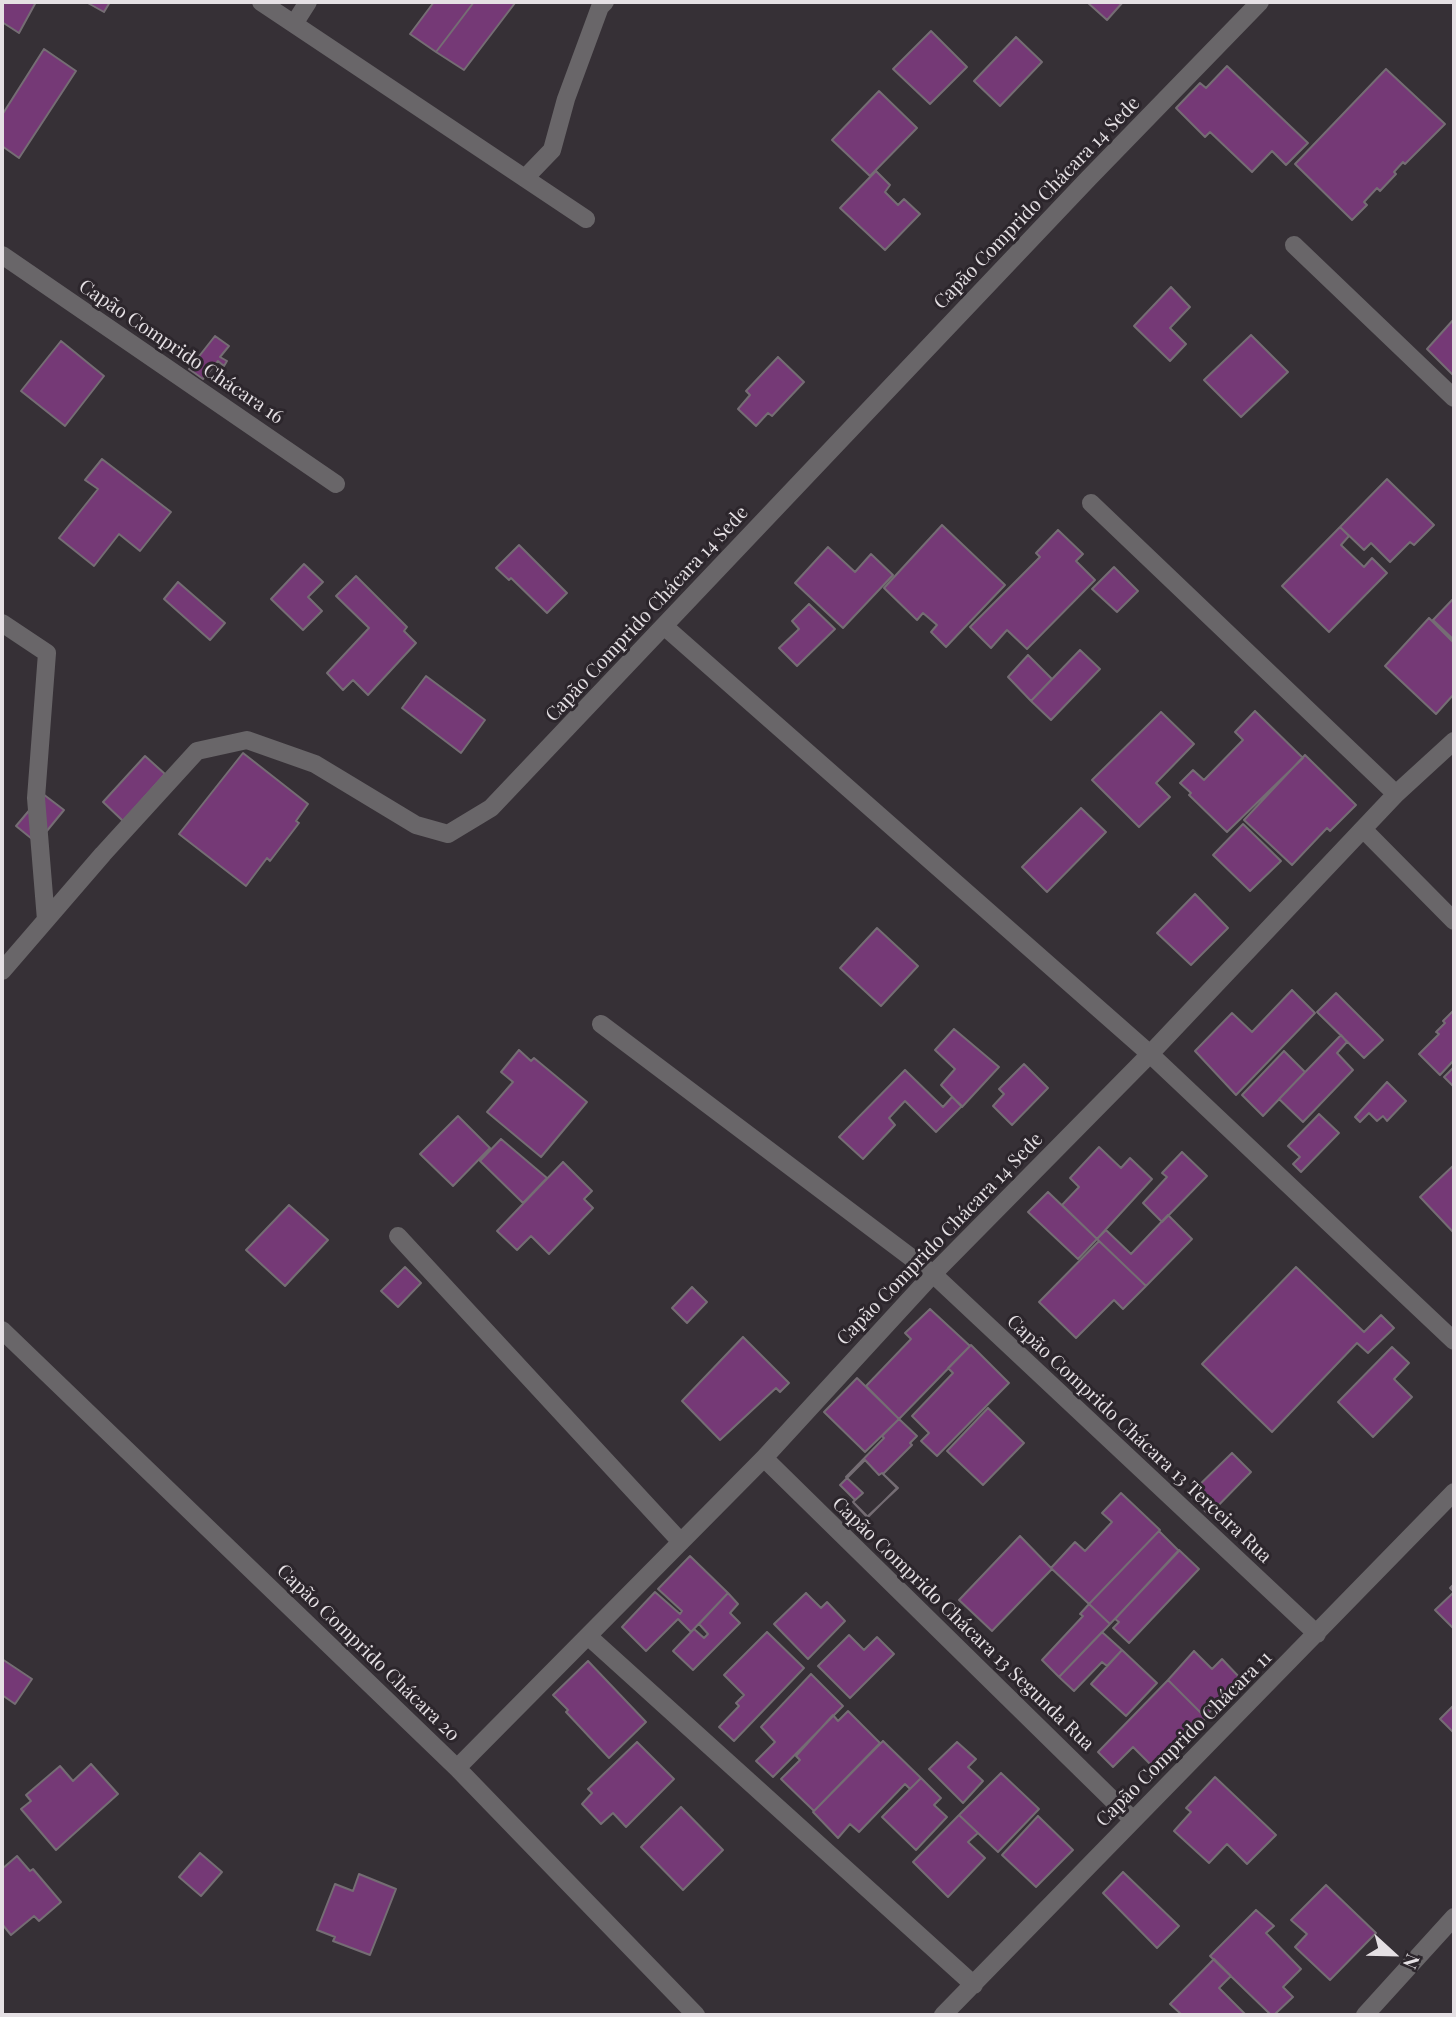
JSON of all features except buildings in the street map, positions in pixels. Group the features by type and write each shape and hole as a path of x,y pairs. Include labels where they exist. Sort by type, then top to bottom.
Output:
{"street":[{"path":"261,2 586,219"},
{"path":"294,24 308,2"},
{"path":"525,178 552,150 566,99 600,7 605,2"},
{"name":"Capão Comprido Chácara 14 Sede","path":"2,971 197,751 247,740 315,764 416,825 448,834 491,808 1088,179 1260,2"},
{"path":"1294,245 1454,398"},
{"name":"Capão Comprido Chácara 16","path":"2,255 336,484"},
{"path":"1091,503 1396,794"},
{"path":"2,623 47,653 36,798 46,919"},
{"path":"664,626 1150,1054 1454,1341"},
{"name":"Capão Comprido Chácara 14 Sede","path":"457,1768 764,1458 933,1274 1150,1054 1396,794 1454,741"},
{"path":"1363,829 1454,921"},
{"name":"Capão Comprido Chácara 13 Terceira Rua","path":"601,1024 933,1274 1317,1634"},
{"path":"398,1236 681,1542"},
{"name":"Capão Comprido Chácara 20","path":"2,1330 457,1768 696,2015"},
{"name":"Capão Comprido Chácara 13 Segunda Rua","path":"764,1458 1133,1820"},
{"name":"Capão Comprido Chácara 11","path":"943,2015 1454,1492"},
{"path":"588,1636 974,1985"},
{"path":"1366,2015 1454,1917"}]}
